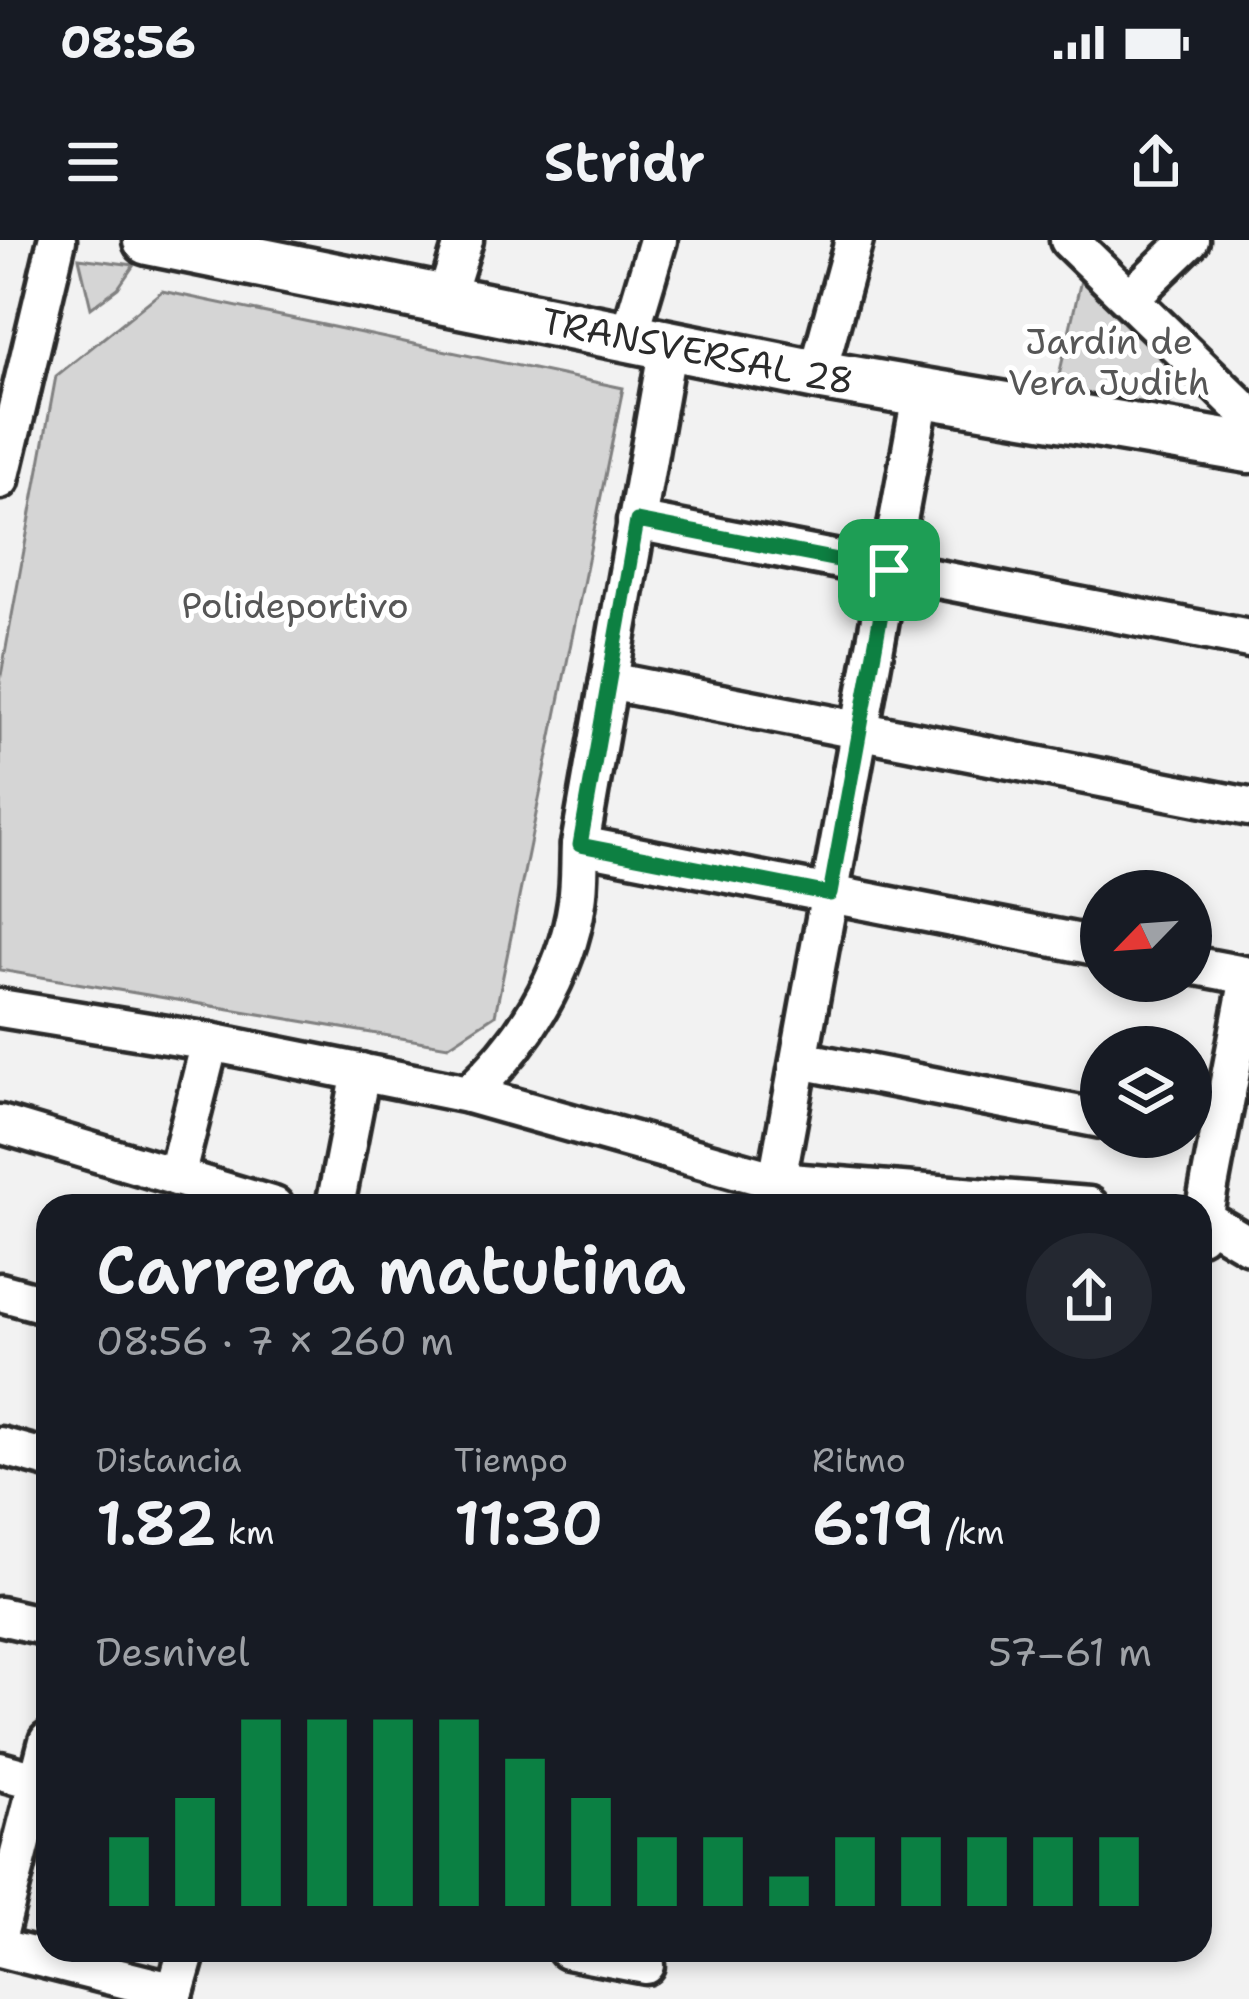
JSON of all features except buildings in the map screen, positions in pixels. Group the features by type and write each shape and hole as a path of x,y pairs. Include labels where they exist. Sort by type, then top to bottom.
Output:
{"main road":[{"name":"TRANSVERSAL 28","path":"148,240 818,375 1249,448"}],"street":[{"path":"0,480 57,240"},
{"path":"445,301 464,240"},
{"path":"468,1094 492,1073 536,1013 562,956 577,902 580,845 637,521 658,240"},
{"path":"818,375 854,240"},
{"path":"1069,240 1249,415"},
{"path":"1130,298 1190,240"},
{"path":"0,1008 210,1042 468,1094 775,1194 922,390"},
{"path":"637,521 1249,639"},
{"path":"609,681 1249,808"},
{"path":"580,845 1080,943"},
{"path":"1208,1194 1249,976 1212,968"},
{"path":"176,1177 210,1042"},
{"path":"800,1060 1080,1115"},
{"path":"337,1194 361,1072"},
{"path":"0,1124 233,1194"},
{"path":"1212,1227 1249,1245"},
{"path":"0,1292 36,1302"},
{"path":"0,1446 36,1456"},
{"path":"0,1616 36,1624"},
{"path":"0,1771 36,1780"},
{"path":"0,1928 36,1809"},
{"path":"0,1948 36,1958"},
{"path":"53,1962 178,1995 185,1962"},
{"path":"611,1962 644,1971"}],"green space":[{"path":"79,258 134,265 118,288 91,308"},
{"name":"Jardín de Vera Judith","path":"1081,280 1185,369 1163,421 1055,393"},
{"name":"Polideportivo","path":"162,291 623,388 495,1015 448,1046 0,970 0,681 56,376"}],"route":[{"path":"637,521 889,570 830,894 580,845 637,521"}]}
